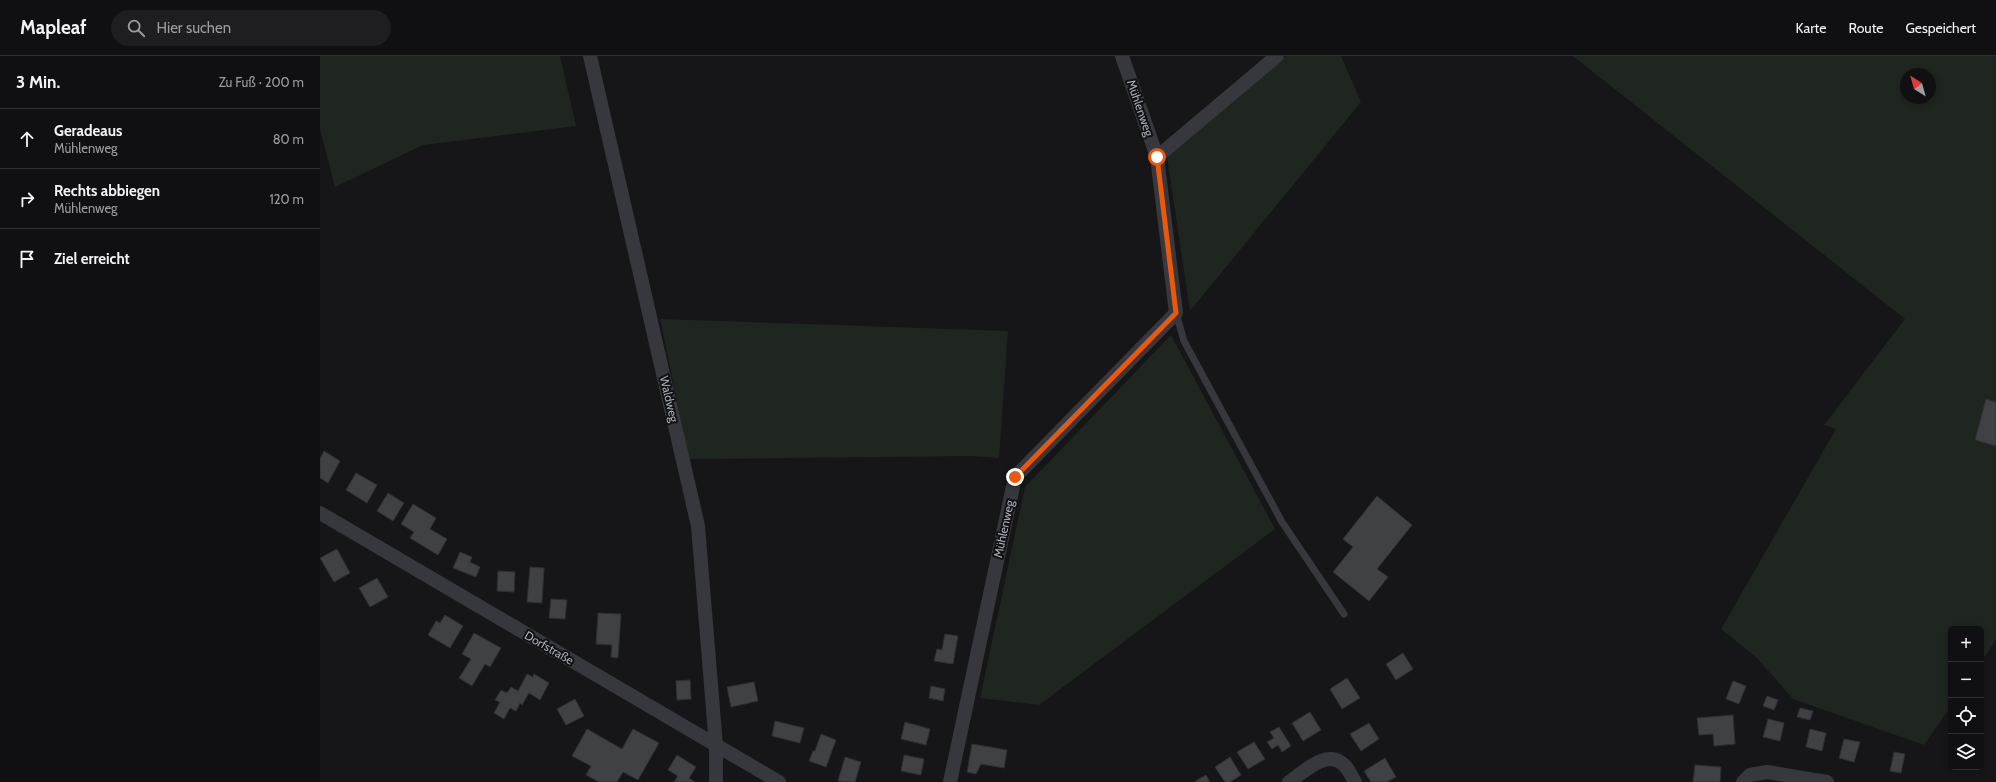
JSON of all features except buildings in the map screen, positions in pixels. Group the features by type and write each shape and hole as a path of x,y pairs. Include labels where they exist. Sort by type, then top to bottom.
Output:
{"street":[{"name":"Waldweg","path":"590,56 698,526 716,746 716,782"},
{"name":"Mühlenweg","path":"950,782 1015,477 1176,313 1157,157 1122,56"},
{"path":"1157,157 1277,56"},
{"name":"Dorfstraße","path":"322,517 779,782"},
{"path":"1290,782 1317,762 1327,759 1336,759 1345,765 1355,782"},
{"path":"1743,782 1750,775 1767,772 1827,782"}],"lane":[{"path":"1176,313 1184,341 1282,522 1344,614"}],"shaded area":[{"path":"320,56 560,56 576,126 423,145 335,187 320,129"},
{"path":"1286,56 1341,56 1361,102 1190,311 1167,157"},
{"path":"1573,56 1996,56 1996,640 1984,658 1984,626 1948,626 1948,710 1924,745 1793,699 1758,659 1721,629 1836,429 1824,425 1905,319"},
{"path":"660,319 1008,331 999,458 970,456 689,459"},
{"path":"1171,335 1275,529 1039,705 980,698 1025,487"}],"route":[{"path":"1015,477 1176,313 1157,157"}]}
